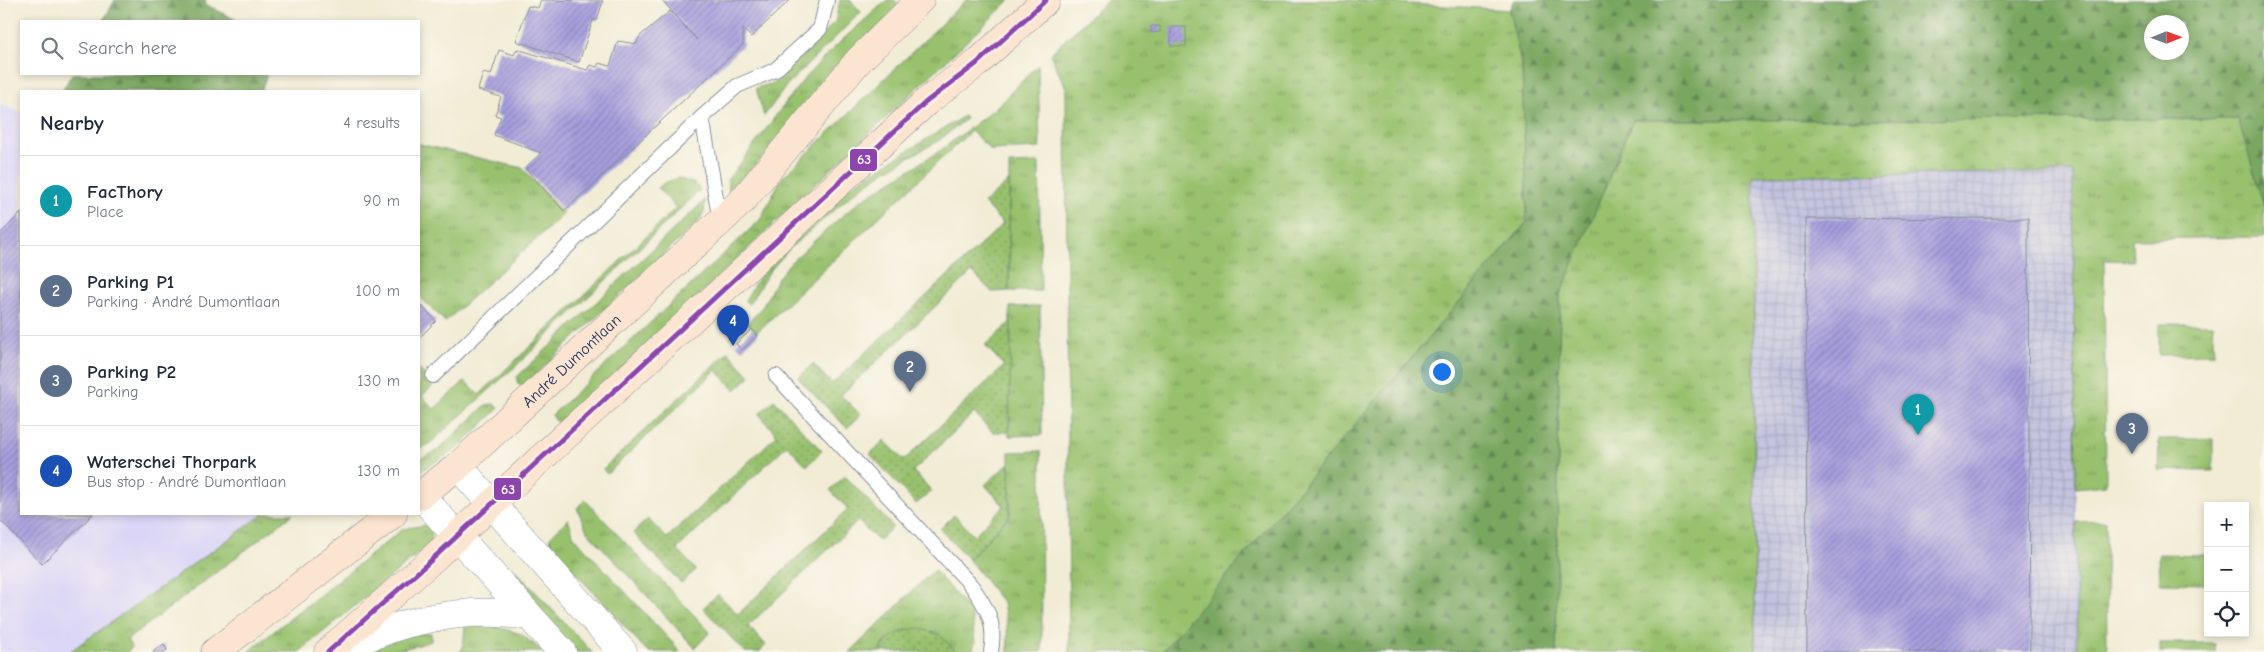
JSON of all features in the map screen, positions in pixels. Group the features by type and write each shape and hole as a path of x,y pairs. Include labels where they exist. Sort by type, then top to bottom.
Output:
{"main road":[{"name":"André Dumontlaan","path":"420,494 458,466 742,202 859,60 920,0"},
{"path":"328,652 457,536 926,102 976,64 1046,0"},
{"path":"215,652 392,515"}],"street":[{"path":"458,466 624,652"},
{"path":"420,496 562,652"},
{"path":"339,652 362,638 407,623 453,615 504,612 529,616"}],"lane":[{"path":"433,376 702,118 738,86 775,70 820,29 827,0"},
{"path":"702,118 720,221"},
{"path":"776,376 972,585 989,611 994,635 991,652"}],"shaded area":[{"path":"0,105 20,112 20,515 263,515 69,652 0,652"},
{"path":"2073,172 2077,652 1755,652 1753,176"}],"green space":[{"path":"115,0 206,0 205,4 236,20 104,20"},
{"path":"840,0 850,0 861,12 787,85 764,116 756,88 774,83 835,22"},
{"path":"887,0 894,0 900,5 779,140 729,192 728,179 797,88 829,53"},
{"path":"966,0 1010,0 560,427 552,415 760,220 781,179"},
{"path":"1108,0 1348,0 1509,10 1522,67 1527,222 1162,652 1069,652 1066,88 1050,54"},
{"path":"1514,0 2264,0 2264,206 2238,119 1633,120 1560,295 1556,652 1162,652 1527,222 1522,67 1509,10"},
{"path":"1038,65 1040,148 991,150 971,131 756,333 748,323 763,306 777,279 790,263 860,201 941,150 993,110"},
{"path":"71,75 267,75 261,90 63,90"},
{"path":"964,116 966,119 938,141 888,169 856,191 790,248 769,272 749,304 745,301 768,260 852,185"},
{"path":"2239,119 2264,206 2264,237 2132,239 2133,261 2104,260 2106,485 2076,488 2073,172 1753,176 1755,652 1556,652 1560,295 1633,120"},
{"path":"420,144 522,168 564,214 445,322 420,297"},
{"path":"1039,163 1041,291 1009,291 1009,164"},
{"path":"678,178 695,184 700,190 518,364 429,444 420,448 420,370 434,385 422,396 434,409 465,381 479,395 676,208 658,188 664,183"},
{"path":"1009,181 1009,291 992,292 972,272 841,395 861,415 847,428 798,378 813,364 832,384 1003,224 984,203"},
{"path":"705,200 704,212 697,223 522,387 517,382 517,377"},
{"path":"1040,306 1042,435 1009,436 1010,307"},
{"path":"1011,322 1009,432 992,432 974,413 913,471 932,491 916,504 870,454 884,440 904,460 1004,366 985,345"},
{"path":"2159,324 2212,324 2214,354 2159,355"},
{"path":"728,352 750,376 735,390 716,370 607,474 603,469"},
{"path":"774,400 822,451 807,466 787,445 677,549 696,570 681,583 633,533 648,519 667,538 777,435 759,414"},
{"path":"493,404 499,408 457,449 420,471 420,459 437,451 486,405"},
{"path":"2159,439 2213,439 2213,471 2158,470"},
{"path":"1041,451 1042,652 1008,652 1007,625 1003,603 969,560 1010,515 1009,452"},
{"path":"1009,463 1010,515 969,560 940,529 954,515 974,535 1004,506 985,485"},
{"path":"845,476 893,527 878,541 858,521 748,626 766,645 759,652 745,652 703,608 718,594 738,614 848,509 830,490"},
{"path":"585,500 710,632 695,648 587,531 577,508"},
{"path":"263,515 292,515 127,640 132,648 127,652 69,652"},
{"path":"568,519 574,537 681,652 648,652 560,556 551,544 550,537"},
{"path":"2106,521 2107,652 2077,652 2076,522"},
{"path":"426,525 432,531 431,543 299,652 248,652 403,529"},
{"path":"2159,554 2204,555 2204,584 2160,583"},
{"path":"515,570 592,652 576,652 506,577"},
{"path":"934,570 971,612 975,643 972,652 956,652 940,635 884,643 881,652 850,652"},
{"path":"488,624 521,634 544,652 460,652 463,647 465,626"},
{"path":"919,628 940,635 956,652 881,652 891,637"},
{"path":"431,633 431,641 423,644 399,650 366,652 408,635"},
{"path":"2159,643 2215,643 2215,652 2159,652"}],"building":[{"path":"541,0 603,1 597,20 593,20 579,62 516,41 528,6 538,8"},
{"path":"662,0 790,0 751,37 743,29 743,45 564,211 525,168 541,153 494,135 501,117 495,115 501,97 478,90 483,73 491,75 499,50 514,55 517,49 587,70 590,65 597,67 599,63 610,66 618,41 636,44 640,36 670,11 697,40"},
{"path":"1151,26 1160,26 1160,32 1151,33"},
{"path":"1171,27 1186,27 1186,46 1171,46"},
{"path":"20,214 20,515 92,515 42,564 0,520 0,234"},
{"path":"2028,218 2030,652 1807,652 1806,219"},
{"path":"420,304 436,321 420,337"},
{"path":"752,329 758,335 742,350 736,344"},
{"path":"164,644 167,650 164,652 152,652"}],"transit line":[{"name":"63","path":"328,652 427,564 926,102 976,64 1046,0"}],"place":[{"name":"Waterschei Thorpark","path":"733,346"},
{"name":"Parking P1","path":"910,392"},
{"name":"FacThory","path":"1918,435"},
{"name":"Parking P2","path":"2132,454"}]}
